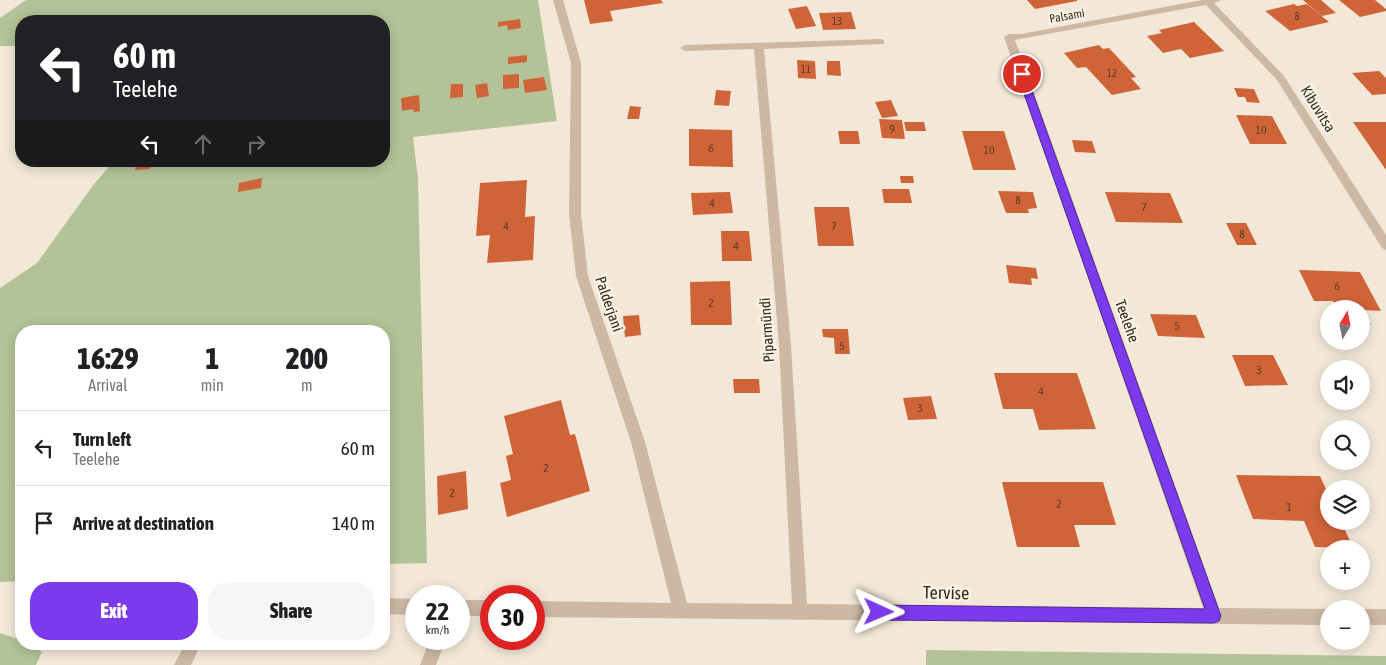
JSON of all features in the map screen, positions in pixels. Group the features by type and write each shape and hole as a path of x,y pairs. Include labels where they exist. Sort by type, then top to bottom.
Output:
{"street":[{"name":"Palderjani","path":"558,0 576,62 574,214 582,276 638,442 681,610"},
{"name":"Palsami","path":"1009,37 1021,37 1213,1"},
{"name":"Kibuvitsa","path":"1213,1 1282,78 1386,245"},
{"name":"Teelehe","path":"1009,37 1214,616"},
{"path":"685,48 881,42"},
{"name":"Piparmündi","path":"759,47 785,345 800,612"},
{"path":"390,606 405,607"},
{"name":"Tervise","path":"545,609 1320,617"},
{"path":"1370,617 1386,617"},
{"path":"182,665 190,650"},
{"path":"428,665 434,650"}],"green space":[{"path":"26,0 538,0 557,121 413,137 418,179 427,563 390,564 390,325 15,325 15,581 0,582 0,288 37,263 94,184 109,167 390,167 390,15 15,15 15,46 0,46 0,18"},
{"path":"0,633 15,638 15,650 40,650 42,652 36,665 0,665"},
{"path":"926,650 1386,656 1386,665 926,665"}],"building":[{"path":"584,0 661,0 663,3 610,11 613,21 590,24"},
{"path":"1027,0 1077,0 1077,1 1035,9"},
{"path":"1303,0 1321,0 1336,13 1322,16"},
{"path":"1339,0 1375,0 1386,11 1360,17"},
{"path":"1294,4 1297,6 1307,4 1329,22 1290,31 1265,11"},
{"path":"807,6 816,26 796,29 788,9"},
{"path":"851,12 856,29 823,30 819,13"},
{"path":"520,19 521,28 508,30 507,25 498,27 498,22"},
{"path":"1194,22 1224,51 1190,58 1181,49 1163,53 1147,36 1162,33 1159,30"},
{"path":"1099,45 1103,49 1109,48 1136,77 1131,78 1141,89 1112,95 1086,67 1077,68 1064,53"},
{"path":"527,55 527,62 508,64 508,57"},
{"path":"797,60 815,61 816,79 798,78"},
{"path":"827,61 840,61 841,76 827,75"},
{"path":"1379,71 1386,78 1386,94 1372,95 1352,73"},
{"path":"519,74 519,88 503,89 503,75"},
{"path":"544,77 547,90 525,93 523,80"},
{"path":"487,83 489,96 477,98 475,85"},
{"path":"451,84 463,84 463,97 450,98"},
{"path":"1234,88 1254,89 1260,103 1247,102 1245,97 1238,97"},
{"path":"716,90 731,91 729,106 714,105"},
{"path":"419,95 420,111 414,112 413,109 402,111 401,98"},
{"path":"891,100 898,116 882,118 875,102"},
{"path":"630,106 641,107 639,119 627,119"},
{"path":"1236,115 1272,116 1287,144 1250,144"},
{"path":"879,119 902,120 905,139 882,138"},
{"path":"904,122 924,122 926,131 906,131"},
{"path":"1353,122 1386,122 1386,170"},
{"path":"689,129 732,130 733,167 689,166"},
{"path":"838,131 858,131 860,144 840,144"},
{"path":"962,131 1004,131 1016,170 973,170"},
{"path":"1072,140 1092,141 1096,153 1075,152"},
{"path":"136,167 150,167 150,169 135,170"},
{"path":"900,176 913,176 914,183 901,183"},
{"path":"262,178 261,188 238,192 239,183"},
{"path":"527,180 525,217 535,216 533,260 487,263 490,235 476,236 480,183"},
{"path":"882,189 909,189 912,203 884,203"},
{"path":"998,191 1033,192 1037,208 1028,209 1029,213 1006,213"},
{"path":"730,192 733,213 693,215 691,193"},
{"path":"1105,192 1170,193 1183,223 1116,222"},
{"path":"814,207 849,207 854,246 818,246"},
{"path":"1226,223 1246,223 1257,245 1237,245"},
{"path":"721,231 749,231 752,261 722,261"},
{"path":"1006,265 1036,268 1038,279 1031,278 1032,285 1009,283"},
{"path":"1299,270 1360,272 1381,311 1370,310 1370,300 1314,301"},
{"path":"730,281 732,325 691,325 690,282"},
{"path":"1150,314 1196,315 1205,338 1158,336"},
{"path":"639,315 641,335 625,337 623,316"},
{"path":"822,329 848,329 850,354 835,354 834,338 823,337"},
{"path":"1232,355 1273,355 1288,385 1245,386"},
{"path":"994,373 1077,373 1096,429 1039,430 1033,409 1003,409"},
{"path":"733,379 759,379 760,393 734,393"},
{"path":"931,396 937,419 908,420 903,398"},
{"path":"561,400 570,435 575,434 590,491 507,517 500,483 511,480 506,456 513,454 504,416"},
{"path":"466,471 468,509 438,515 437,476"},
{"path":"1236,475 1320,476 1322,480 1320,480 1320,530 1345,530 1349,540 1320,540 1320,547 1315,547 1304,521 1253,519"},
{"path":"1002,482 1103,482 1116,525 1074,525 1080,547 1017,547"}],"route":[{"path":"879,612 1214,616 1022,74"}]}
